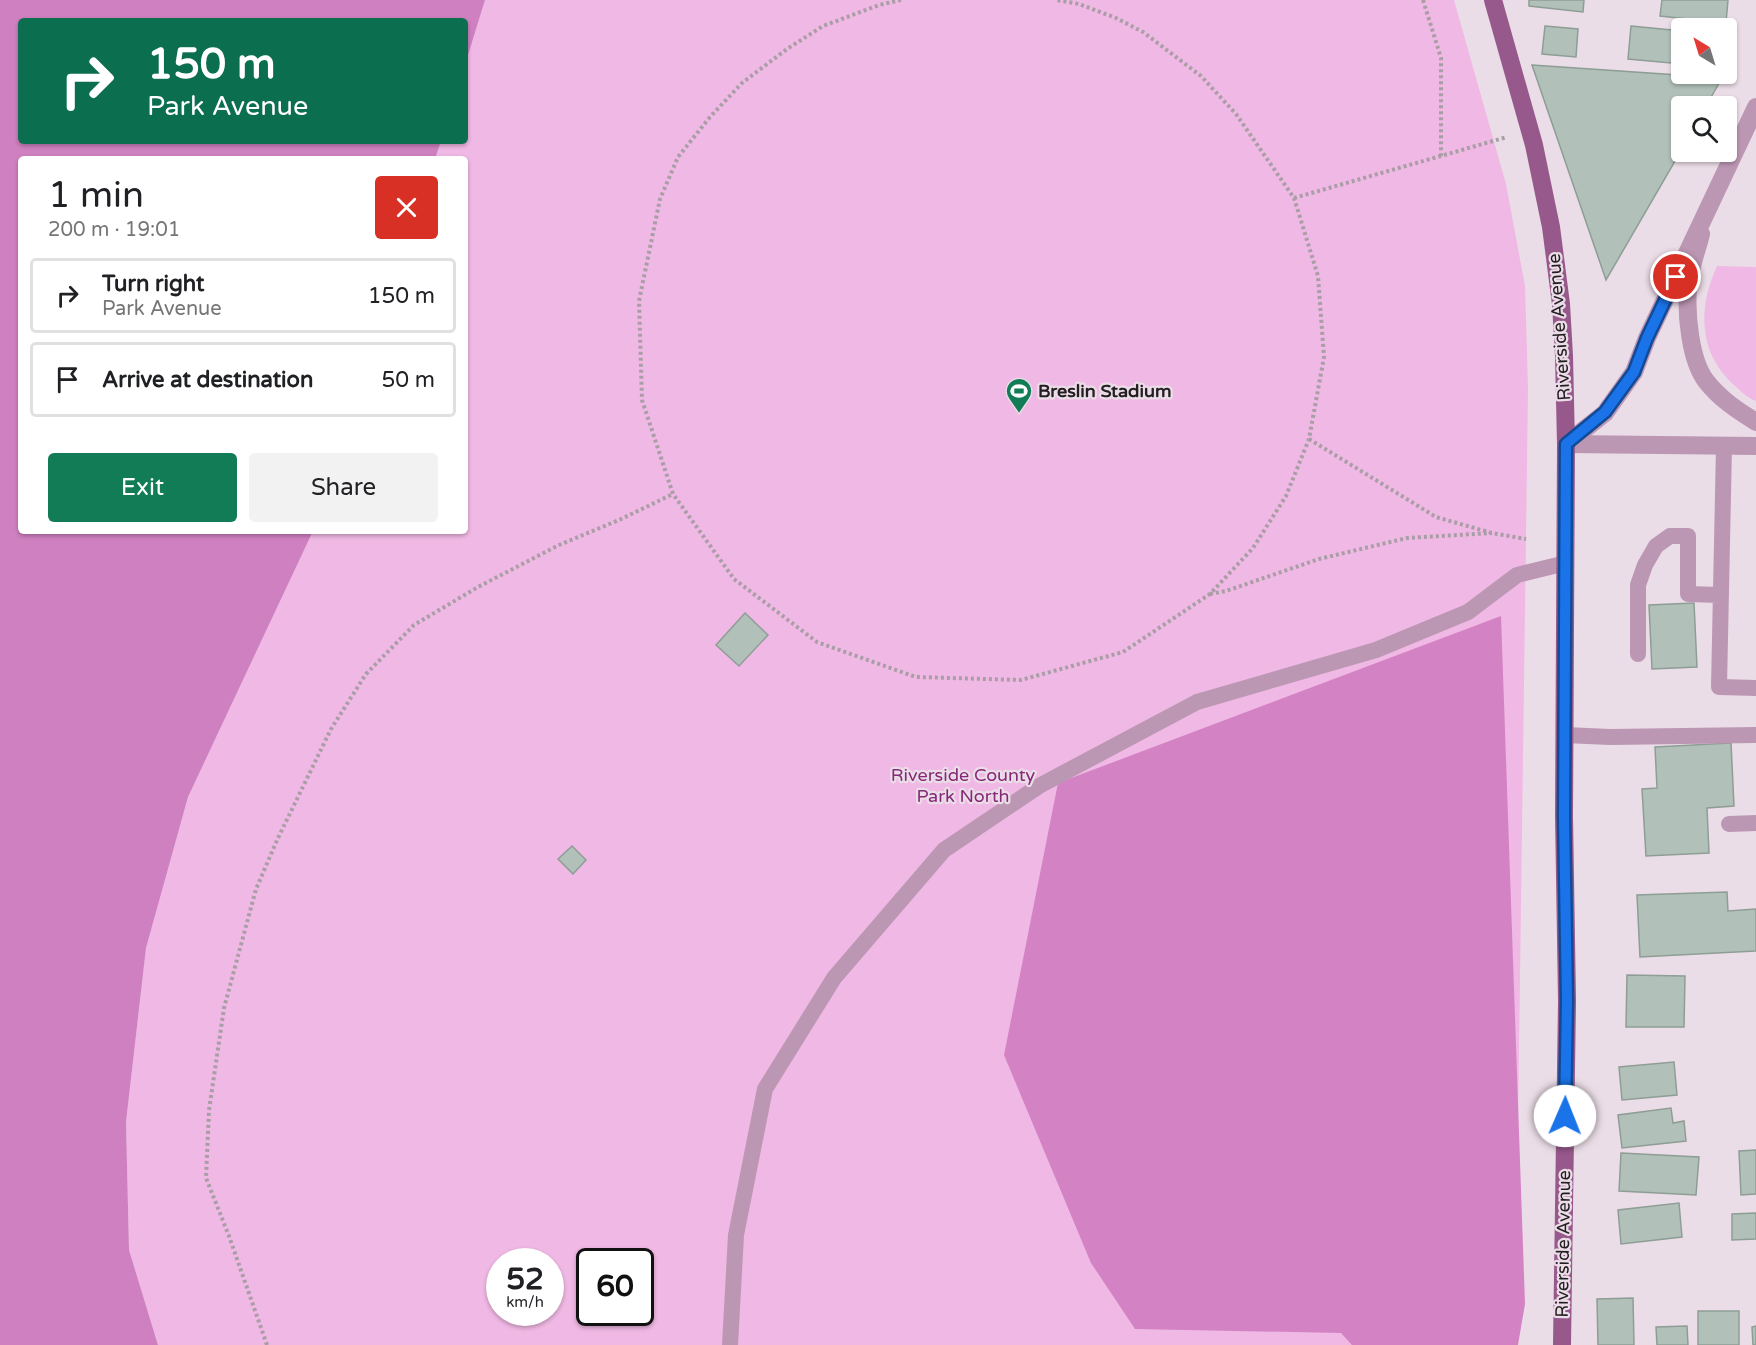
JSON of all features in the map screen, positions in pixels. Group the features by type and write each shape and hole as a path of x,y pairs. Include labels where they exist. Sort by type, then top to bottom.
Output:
{"main road":[{"name":"Riverside Avenue","path":"1493,0 1530,130 1551,227 1561,304 1566,444 1564,816 1567,1001 1562,1345"}],"street":[{"path":"1566,444 1605,412 1634,372 1647,338 1756,107"},
{"path":"1706,216 1688,286 1690,334 1698,366 1705,380 1728,404 1756,422"},
{"path":"1566,444 1756,446"}],"lane":[{"path":"1724,446 1719,687 1756,688"},
{"path":"1638,654 1638,585 1645,565 1656,546 1670,536 1688,536 1688,594 1720,595"},
{"path":"730,1345 736,1235 765,1089 834,978 944,850 1039,786 1197,702 1376,650 1468,612 1517,575 1566,563"},
{"path":"1565,735 1610,737 1756,735"},
{"path":"1729,824 1756,823"}],"path":[{"path":"901,0 879,5 823,26 787,49 742,83 710,117 678,157 660,199 639,301 642,400 673,494 734,579 817,642 916,677 1021,680 1123,652 1210,594 1253,548 1286,496 1309,439 1324,357 1318,276 1294,198 1236,114 1202,76 1143,32 1116,18 1078,4 1056,0"},
{"path":"1423,0 1441,58 1441,156"},
{"path":"1294,198 1530,130"},
{"path":"1309,439 1436,517 1492,533 1526,539"},
{"path":"267,1345 206,1178 208,1110 224,1008 256,889 278,838 331,729 366,674 414,625 478,587 559,545 673,494"},
{"path":"1210,594 1226,591 1319,559 1407,538 1492,533"}],"green space":[{"name":"Riverside County Park North","path":"485,0 1454,0 1506,184 1525,286 1528,388 1515,1345 158,1345 129,1250 126,1122 146,948 188,797 312,534 468,534 468,156 436,156 440,144 468,144 468,55"},
{"path":"1717,266 1756,267 1756,401 1744,394 1722,372 1713,359 1708,344 1705,313 1707,297"}],"shaded area":[{"path":"0,0 485,0 468,55 468,18 18,18 18,144 440,144 436,156 18,156 18,534 312,534 188,797 146,948 126,1122 129,1250 158,1345 0,1345"},
{"path":"1501,616 1525,1304 1518,1345 1352,1345 1341,1333 1135,1329 1091,1263 1004,1055 1058,783"}],"building":[{"path":"1529,0 1584,0 1583,12 1529,6"},
{"path":"1662,0 1728,0 1726,18 1660,16"},
{"path":"1545,26 1578,29 1576,57 1542,54"},
{"path":"1631,26 1671,30 1671,63 1628,59"},
{"path":"1532,65 1671,75 1671,84 1719,84 1712,96 1671,96 1671,162 1674,162 1606,280"},
{"path":"1694,603 1697,667 1652,669 1649,605"},
{"path":"745,613 768,635 739,666 716,645"},
{"path":"1731,743 1734,806 1707,808 1709,853 1646,856 1642,789 1657,788 1655,747"},
{"path":"572,846 586,860 573,874 558,859"},
{"path":"1727,892 1728,911 1756,909 1756,951 1640,957 1637,895"},
{"path":"1627,975 1685,976 1684,1027 1626,1027"},
{"path":"1674,1062 1677,1095 1622,1100 1619,1067"},
{"path":"1671,1108 1673,1123 1684,1121 1686,1141 1622,1148 1618,1115"},
{"path":"1756,1150 1756,1194 1741,1195 1739,1151"},
{"path":"1621,1153 1699,1157 1696,1195 1619,1191"},
{"path":"1679,1203 1682,1237 1621,1244 1618,1210"},
{"path":"1756,1213 1756,1239 1732,1240 1732,1214"},
{"path":"1633,1298 1634,1345 1598,1345 1597,1299"},
{"path":"1698,1311 1739,1311 1739,1345 1698,1345"},
{"path":"1687,1326 1688,1345 1657,1345 1656,1327"},
{"path":"1756,1326 1756,1345 1753,1345 1752,1327"}],"place":[{"name":"Breslin Stadium","path":"1019,414"}],"route":[{"path":"1565,1116 1567,1001 1564,816 1566,444 1605,412 1634,372 1647,338 1676,277"}]}
